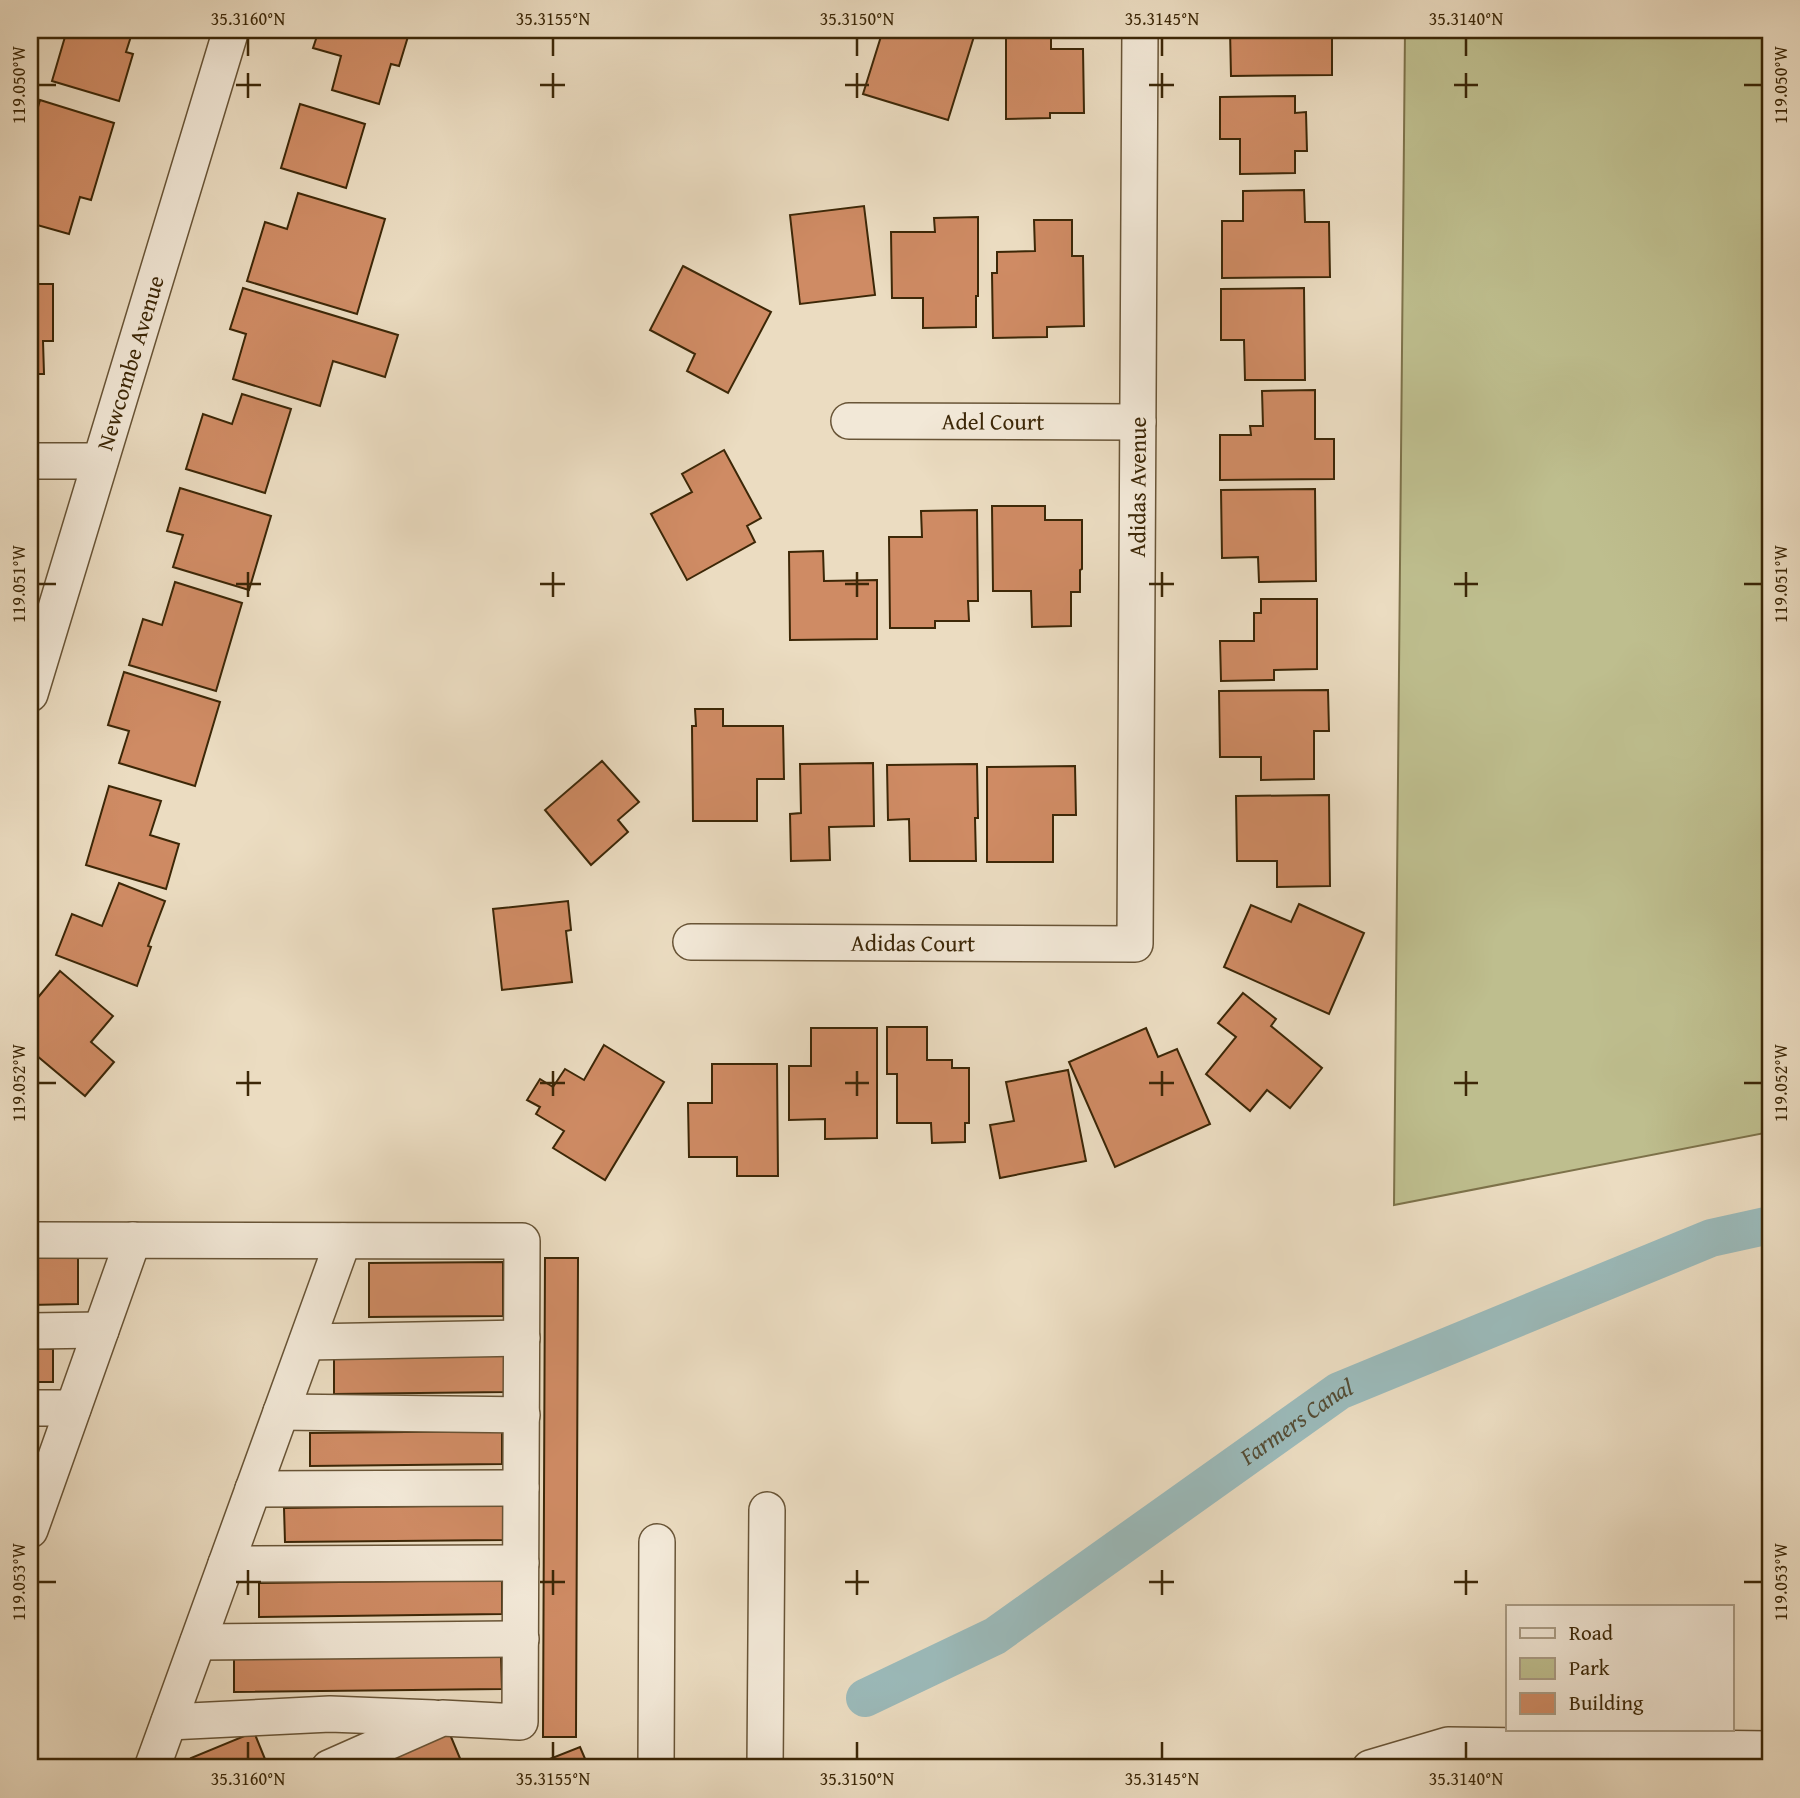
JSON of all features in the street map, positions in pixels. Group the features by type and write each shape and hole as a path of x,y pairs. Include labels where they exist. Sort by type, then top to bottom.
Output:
{"street":[{"name":"Newcombe Avenue","path":"30,694 231,30"},
{"name":"Adidas Avenue","path":"1135,944 1140,30"},
{"name":"Adel Court","path":"849,421 1138,422"},
{"path":"30,461 100,461"},
{"name":"Adidas Court","path":"691,942 1135,944"},
{"path":"30,1240 522,1241 520,1722 330,1714 169,1722"},
{"path":"30,1530 38,1486 73,1408 133,1240"},
{"path":"152,1768 343,1241"},
{"path":"30,1331 101,1330"},
{"path":"307,1342 522,1338"},
{"path":"30,1408 73,1408"},
{"path":"281,1412 522,1415"},
{"path":"253,1489 521,1488"},
{"path":"765,1768 767,1510"},
{"path":"656,1768 657,1542"},
{"path":"226,1564 521,1563"},
{"path":"198,1642 521,1639"},
{"path":"329,1768 442,1718"},
{"path":"1370,1768 1448,1745 1770,1749"}],"green space":[{"path":"1405,30 1770,30 1770,1132 1394,1205"}],"building":[{"path":"67,30 133,30 126,52 133,54 119,101 52,81"},
{"path":"319,30 410,30 399,66 391,64 379,104 332,90 341,56 313,48"},
{"path":"883,30 976,30 948,120 863,94"},
{"path":"1006,30 1051,30 1051,49 1083,49 1084,113 1050,113 1050,118 1006,119"},
{"path":"1230,30 1332,30 1332,75 1231,76"},
{"path":"1295,96 1295,113 1306,112 1307,151 1295,151 1295,173 1240,174 1240,139 1220,139 1220,97"},
{"path":"40,100 114,123 91,200 80,197 69,234 30,223 30,135"},
{"path":"300,104 365,124 346,188 281,168"},
{"path":"1304,190 1305,222 1329,222 1330,277 1222,278 1222,221 1243,221 1243,191"},
{"path":"298,193 385,219 357,314 247,281 265,222 287,229"},
{"path":"864,206 875,295 800,304 790,215"},
{"path":"978,217 976,327 923,328 923,298 892,298 891,232 935,232 934,218"},
{"path":"1034,220 1072,220 1072,256 1083,256 1084,326 1047,327 1047,337 993,338 992,273 997,273 997,252 1035,251"},
{"path":"683,266 771,312 728,393 687,371 695,354 650,330"},
{"path":"30,284 53,284 53,341 43,341 44,374 30,374"},
{"path":"243,288 398,335 385,377 333,361 320,406 233,379 246,334 230,329"},
{"path":"1304,288 1305,380 1245,380 1244,340 1221,340 1221,289"},
{"path":"1315,390 1315,439 1334,439 1334,479 1220,480 1220,435 1251,435 1250,426 1263,426 1262,391"},
{"path":"242,394 291,409 265,493 186,469 203,414 232,424"},
{"path":"724,450 761,518 747,526 755,542 687,580 651,514 692,492 682,474"},
{"path":"180,488 271,516 249,590 173,567 183,535 167,531"},
{"path":"1315,489 1316,581 1259,582 1258,557 1222,558 1221,490"},
{"path":"992,506 1045,506 1045,520 1082,520 1080,592 1071,592 1071,626 1032,627 1031,591 993,591"},
{"path":"977,510 978,601 968,601 969,621 935,621 935,628 890,628 889,537 922,537 921,511"},
{"path":"823,551 824,581 877,580 877,639 790,640 789,552"},
{"path":"175,582 242,603 216,691 129,665 143,619 162,625"},
{"path":"1261,599 1317,599 1317,669 1274,670 1274,680 1221,681 1220,641 1254,641 1254,613 1261,613"},
{"path":"124,672 220,702 195,786 119,763 129,731 108,725"},
{"path":"1328,690 1329,731 1314,731 1314,779 1261,780 1261,757 1220,757 1219,691"},
{"path":"695,709 723,709 723,726 783,726 784,779 757,779 757,821 693,821 692,726 696,726"},
{"path":"602,761 639,802 618,820 628,832 591,865 545,810"},
{"path":"873,763 874,826 829,827 830,860 791,861 790,814 801,813 800,764"},
{"path":"977,764 976,861 910,861 909,819 888,820 887,765"},
{"path":"1075,766 1076,815 1053,815 1053,862 987,862 987,767"},
{"path":"109,786 161,801 150,835 179,844 166,889 86,865"},
{"path":"1329,795 1330,886 1277,887 1277,861 1237,861 1236,796"},
{"path":"119,883 165,901 137,986 56,955 72,914 102,926"},
{"path":"568,901 571,930 566,931 572,982 502,990 493,909"},
{"path":"1299,904 1364,933 1329,1014 1224,967 1251,905 1291,922"},
{"path":"60,971 113,1016 91,1042 114,1062 85,1096 30,1050 30,997 35,1001"},
{"path":"1243,993 1276,1019 1271,1026 1322,1068 1290,1108 1267,1090 1250,1111 1206,1074 1236,1037 1218,1023"},
{"path":"887,1027 927,1027 927,1060 952,1060 952,1068 969,1068 969,1123 965,1123 965,1142 932,1143 931,1123 897,1123 897,1074 887,1074"},
{"path":"811,1028 877,1028 877,1138 825,1139 825,1119 789,1120 789,1066 811,1066"},
{"path":"1146,1028 1158,1057 1177,1049 1210,1124 1115,1167 1069,1062"},
{"path":"604,1045 664,1082 605,1180 553,1148 564,1131 536,1114 540,1107 527,1100 540,1079 553,1087 565,1069 584,1080"},
{"path":"712,1064 777,1064 778,1176 737,1176 737,1157 689,1157 688,1103 712,1103"},
{"path":"1068,1070 1086,1161 1000,1178 990,1125 1014,1121 1006,1082"},
{"path":"30,1256 78,1256 78,1304 30,1305"},
{"path":"545,1258 578,1258 576,1737 543,1737"},
{"path":"503,1262 503,1316 369,1317 369,1263"},
{"path":"30,1349 53,1349 53,1382 30,1382"},
{"path":"505,1354 506,1392 334,1394 334,1356"},
{"path":"502,1431 502,1464 310,1466 310,1433"},
{"path":"503,1505 503,1540 285,1542 284,1508"},
{"path":"502,1580 502,1614 259,1617 259,1583"},
{"path":"501,1655 502,1689 234,1692 234,1658"},
{"path":"254,1732 267,1764 257,1768 195,1768 191,1758"},
{"path":"449,1732 464,1768 360,1768"},
{"path":"580,1747 589,1768 527,1768"}],"waterway":[{"name":"Farmers Canal","path":"865,1698 995,1636 1339,1391 1711,1238 1770,1225"}]}
